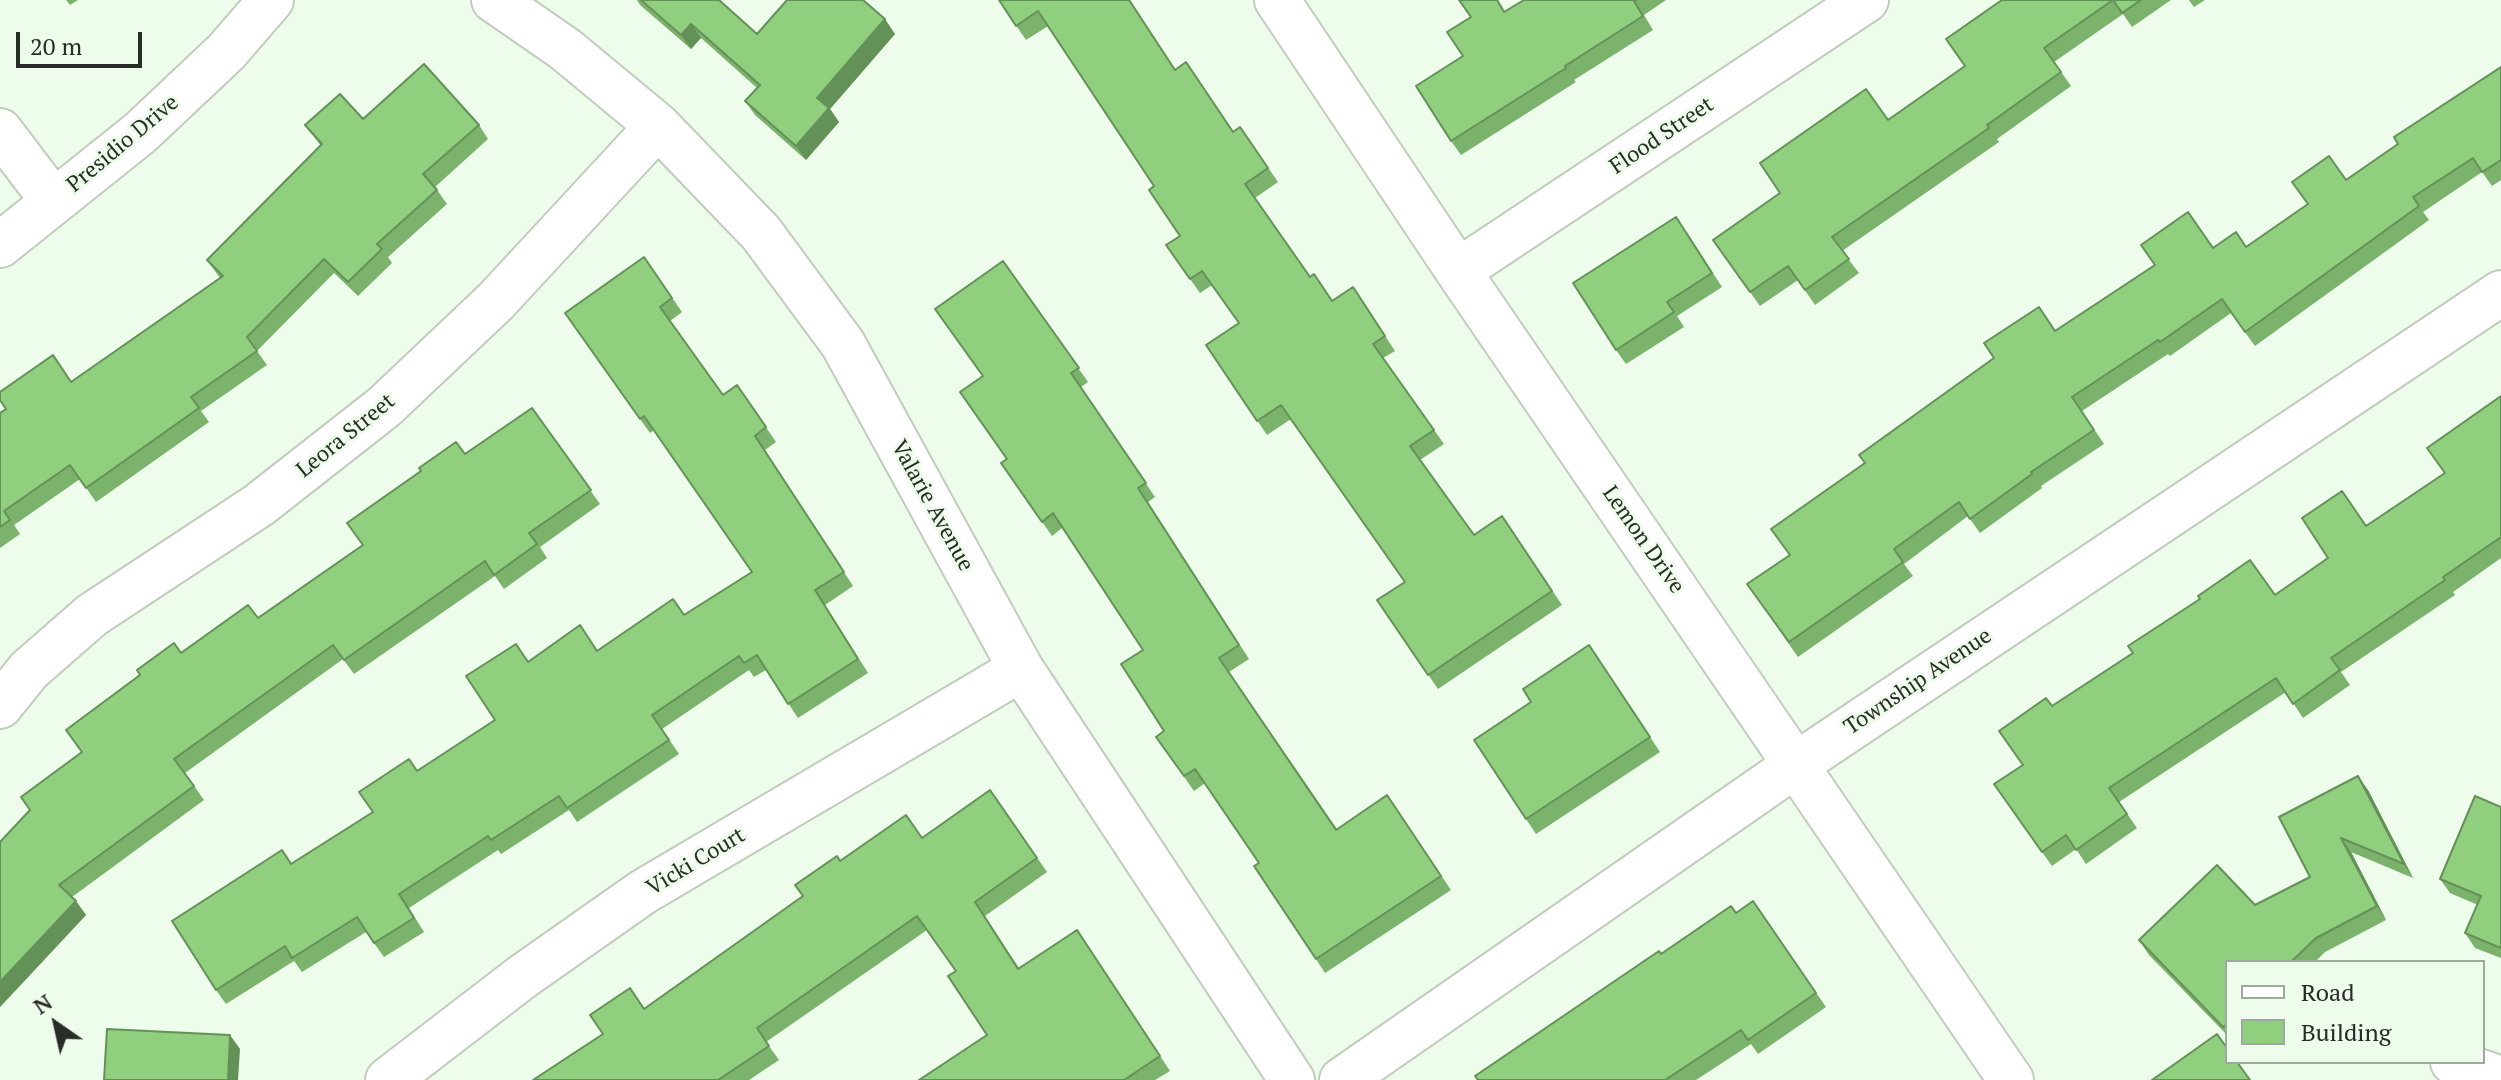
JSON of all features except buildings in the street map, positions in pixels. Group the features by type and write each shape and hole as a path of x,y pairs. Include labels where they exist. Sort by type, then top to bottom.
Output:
{"street":[{"name":"Presidio Drive","path":"0,245 140,133 226,52 271,0"},
{"name":"Valarie Avenue","path":"494,0 565,49 658,126 761,233 843,344 1021,669 1292,1080"},
{"name":"Lemon Drive","path":"1277,0 1458,271 2011,1080"},
{"name":"Flood Street","path":"1458,271 1866,0"},
{"name":"Leora Street","path":"0,706 29,670 92,615 259,505 384,407 496,301 658,126"},
{"path":"0,131 54,202"},
{"name":"Township Avenue","path":"1342,1080 1797,764 2501,293"},
{"name":"Vicki Court","path":"388,1080 522,977 643,892 1021,669"},
{"path":"2459,1064 2501,1079"}]}
